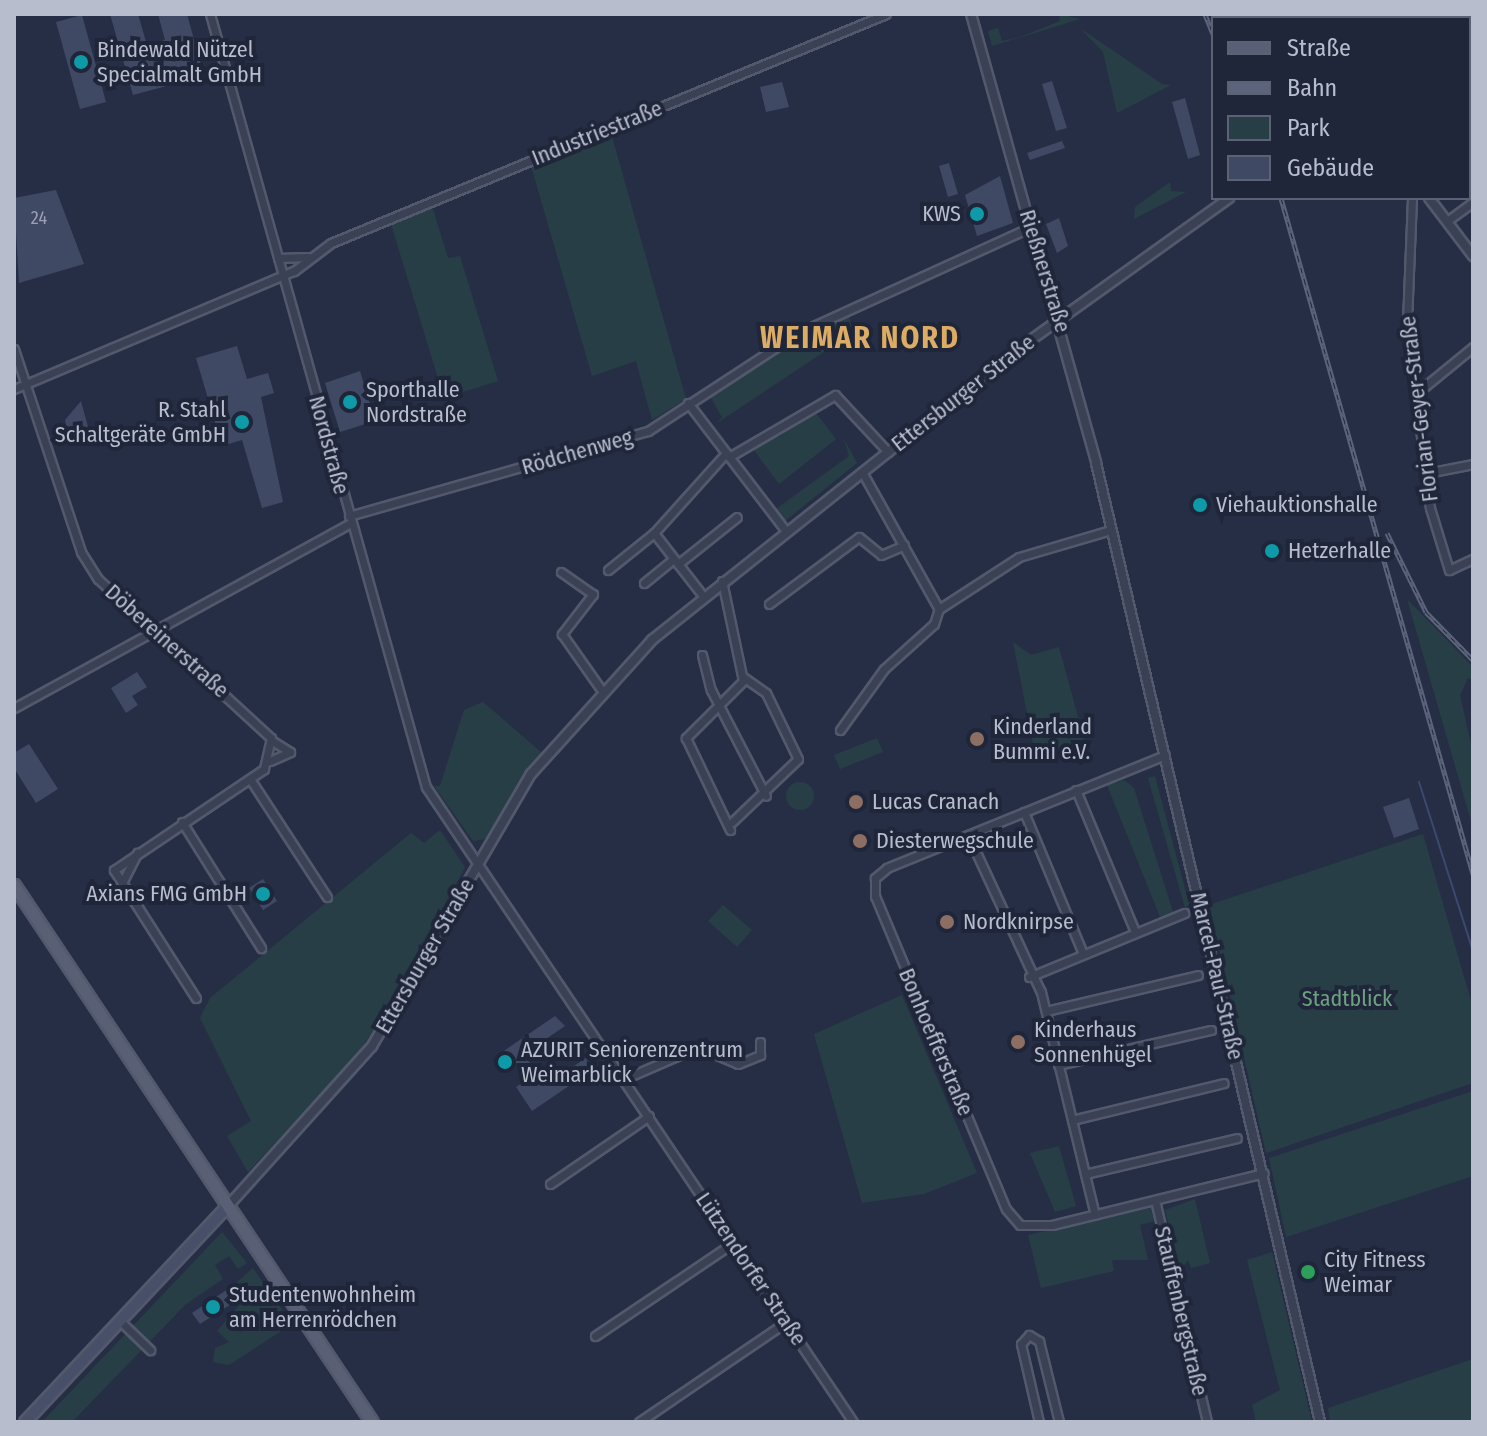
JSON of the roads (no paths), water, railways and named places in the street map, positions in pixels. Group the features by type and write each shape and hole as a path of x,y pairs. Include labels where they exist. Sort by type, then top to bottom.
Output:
{"main road":[{"path":"14,885 372,1422"},
{"path":"25,1422 228,1206"}],"street":[{"name":"Nordstraße","path":"210,14 422,775 479,862"},
{"name":"Industriestraße","path":"14,389 283,276 311,256 886,14"},
{"name":"Rießnerstraße","path":"971,14 1058,320 1111,530"},
{"name":"Ettersburger Straße","path":"228,1206 372,1046 531,774 602,691 722,581 1058,320 1226,200"},
{"name":"Florian-Geyer-Straße","path":"1412,200 1407,313 1427,473 1449,570 1473,559"},
{"path":"1431,200 1473,256"},
{"path":"1447,221 1473,202"},
{"name":"Rödchenweg","path":"14,708 154,633 350,520 648,431 796,334 1031,227"},
{"name":"Industriestraße","path":"278,258 311,256"},
{"path":"1418,392 1473,347"},
{"name":"Döbereinerstraße","path":"14,349 30,382 81,552 154,633 271,740"},
{"path":"608,570 654,533 727,455 835,395 888,452"},
{"path":"688,403 786,531"},
{"path":"1427,473 1471,469"},
{"path":"840,730 884,669 937,621 939,609 862,472"},
{"path":"644,583 737,517"},
{"path":"939,609 1019,557 1111,530"},
{"name":"Marcel-Paul-Straße","path":"1111,530 1320,1422"},
{"path":"654,533 703,596"},
{"path":"769,604 859,537 881,555 904,545"},
{"path":"561,572 593,594 562,634 602,691"},
{"path":"722,581 743,677 766,693 798,755 766,796 731,826 686,738 719,707 743,677"},
{"path":"702,655 719,707 766,796"},
{"path":"196,998 114,870 250,779 270,761 290,752 271,740 270,761"},
{"name":"Bonhoefferstraße","path":"1165,755 881,871 875,896 1010,1215 1033,1227 1095,1215 1264,1173"},
{"path":"250,779 327,897"},
{"path":"1076,790 1135,932"},
{"path":"1024,812 1083,954"},
{"path":"182,822 261,948"},
{"path":"968,835 1046,1011 1095,1215"},
{"path":"122,883 137,853"},
{"name":"Lützendorfer Straße","path":"479,862 853,1422"},
{"path":"1029,977 1184,913"},
{"name":"Marcel-Paul-Straße","path":"1046,1011 1198,975"},
{"name":"Marcel-Paul-Straße","path":"1058,1065 1211,1030"},
{"path":"624,1079 698,1047 738,1064 760,1055 760,1042"},
{"name":"Marcel-Paul-Straße","path":"1072,1120 1224,1083"},
{"path":"550,1184 649,1116"},
{"path":"1085,1174 1237,1138"},
{"name":"Stauffenbergstraße","path":"1155,1200 1207,1422"},
{"path":"595,1336 733,1243"},
{"path":"120,1321 150,1350"},
{"path":"639,1422 786,1322"},
{"path":"1039,1422 1021,1344 1029,1335 1039,1341 1059,1422"}],"waterway":[{"path":"1419,782 1473,951"}],"railway":[{"path":"1205,14 1211,29"},
{"path":"1282,200 1473,874"},
{"path":"1387,533 1426,612 1473,660"}],"place":[{"name":"Bindewald Nützel Specialmalt GmbH","path":"81,62"},
{"name":"KWS","path":"977,214"},
{"name":"Sporthalle Nordstraße","path":"350,402"},
{"name":"R. Stahl Schaltgeräte GmbH","path":"242,422"},
{"name":"Viehauktionshalle","path":"1200,505"},
{"name":"Hetzerhalle","path":"1272,551"},
{"name":"Kinderland Bummi e.V.","path":"977,739"},
{"name":"Lucas Cranach","path":"856,802"},
{"name":"Diesterwegschule","path":"860,841"},
{"name":"Axians FMG GmbH","path":"263,894"},
{"name":"Nordknirpse","path":"947,922"},
{"name":"Kinderhaus Sonnenhügel","path":"1018,1042"},
{"name":"AZURIT Seniorenzentrum Weimarblick","path":"505,1062"},
{"name":"City Fitness Weimar","path":"1308,1272"},
{"name":"Studentenwohnheim am Herrenrödchen","path":"213,1307"}],"district":[{"name":"WEIMAR NORD","path":"860,338"}],"park label":[{"name":"Stadtblick","path":"1347,999"}]}
